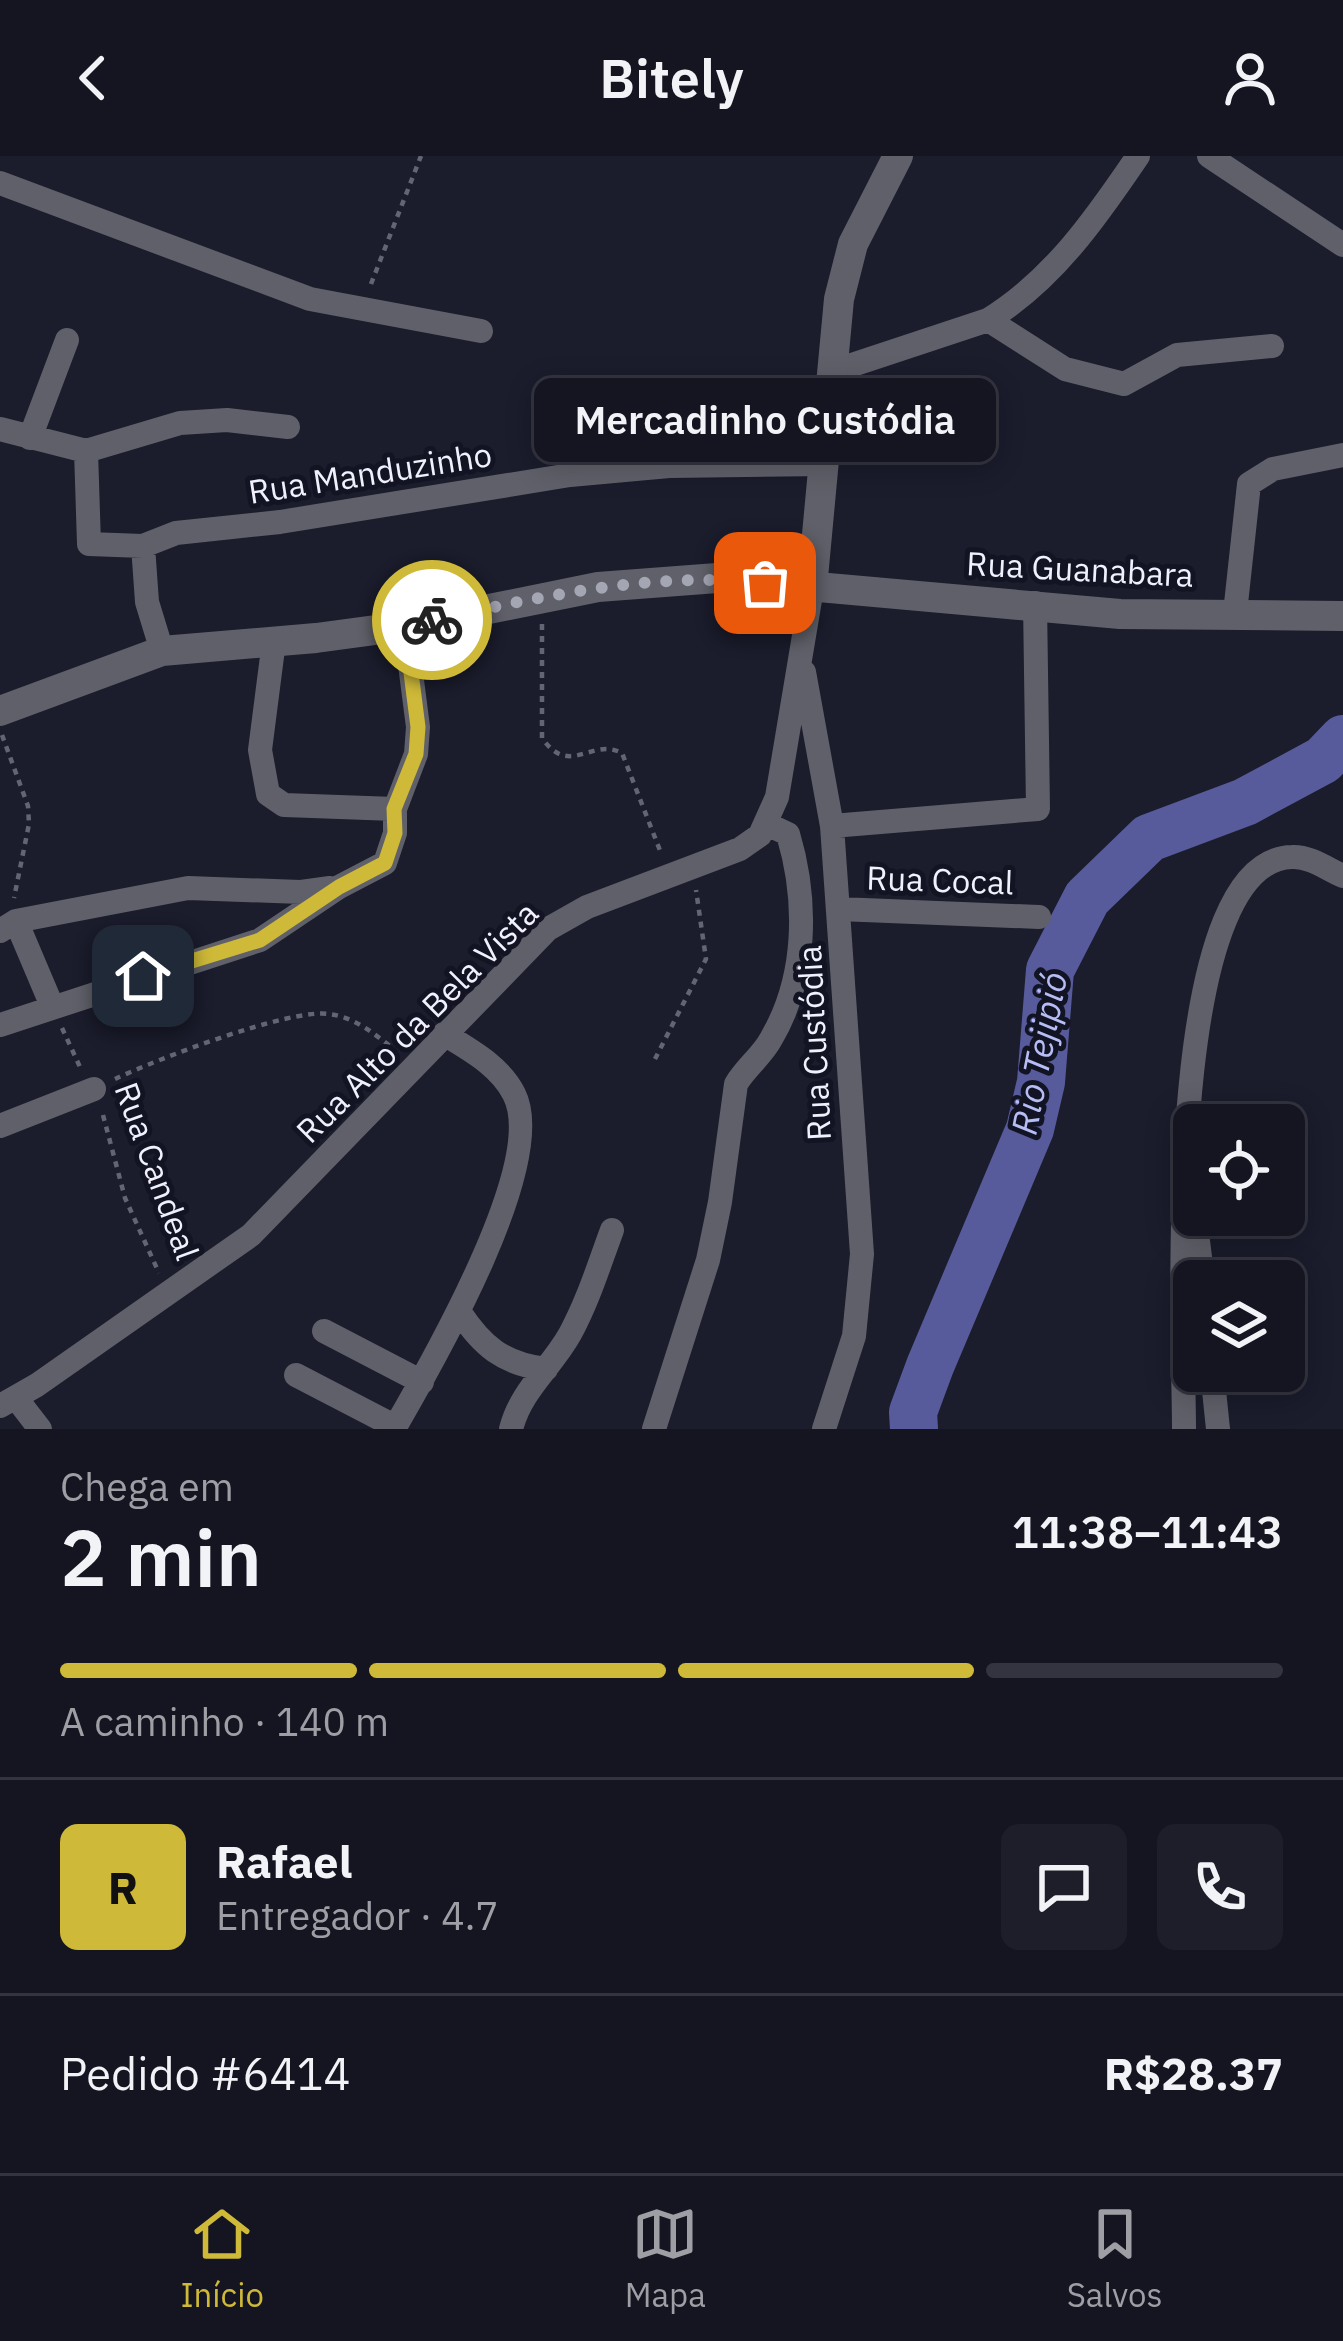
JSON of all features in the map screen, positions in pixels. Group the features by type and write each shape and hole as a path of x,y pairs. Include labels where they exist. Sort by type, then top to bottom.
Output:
{"street":[{"path":"654,1429 708,1259 736,1084 775,1033 800,968 798,866 788,835 767,824 777,797 812,588 839,299 853,244 898,156"},
{"path":"831,372 988,320 1055,267 1138,156"},
{"path":"1209,156 1343,245"},
{"path":"0,183 254,280 363,312 481,331"},
{"path":"988,320 1066,369 1124,384 1178,355 1272,346"},
{"path":"30,438 68,340"},
{"path":"0,428 86,451 179,423 227,420 288,427"},
{"path":"86,451 89,544 143,546 145,589 162,651"},
{"path":"1235,613 1249,484 1273,469 1343,454"},
{"name":"Rua Manduzinho","path":"143,546 176,533 280,522 570,475 669,466 825,464"},
{"name":"Rua Guanabara","path":"0,712 162,651 405,626 598,587 717,578 1120,614 1343,616"},
{"path":"832,826 1038,809 1035,603"},
{"path":"0,1025 260,940 339,887 385,863 395,833 394,809 413,770 418,727 405,626"},
{"path":"274,641 260,750 268,794 284,806 394,809"},
{"name":"Rua Custódia","path":"800,651 832,826 862,1254 854,1336 824,1429"},
{"name":"Rua Alto da Bela Vista","path":"8,1402 251,1235 548,929 586,907 740,849 767,824"},
{"path":"1188,1104 1202,988 1215,942 1240,894 1274,861 1291,857 1343,876"},
{"path":"52,1006 8,926 188,888 301,892 339,887"},
{"name":"Rua Cocal","path":"839,909 1040,917"},
{"path":"296,1375 395,1428 460,1311 493,1231 518,1158 522,1131 517,1097 502,1075 444,1034"},
{"path":"0,1126 94,1089"},
{"path":"511,1429 523,1395 546,1369 584,1307 612,1230"},
{"path":"1184,1429 1185,1236"},
{"path":"460,1311 491,1352 510,1362 546,1369"},
{"path":"324,1331 422,1382"},
{"path":"1214,1392 1218,1429"},
{"path":"8,1402 40,1429"}],"path":[{"path":"363,312 422,156"},
{"path":"542,597 542,738 562,757 604,749 622,753 669,875"},
{"path":"0,732 14,762 29,824 8,926"},
{"path":"656,1059 706,958 694,867"},
{"name":"Rua Candeal","path":"52,1006 94,1089 124,1198 168,1295"},
{"path":"94,1089 182,1051 323,1012 345,1016 365,1027 416,1065"}],"waterway":[{"name":"Rio Tejipió","path":"914,1429 913,1412 930,1366 1030,1129 1041,1082 1050,970 1087,898 1149,838 1245,802 1323,760 1343,739"}],"way so far":[{"path":"432,620 598,587 717,578 765,583"}],"place":[{"name":"Mercadinho Custódia","path":"765,583"}],"route":[{"path":"143,976 260,940 339,887 385,863 395,833 394,809 416,754 418,727 405,626 432,620"}]}
